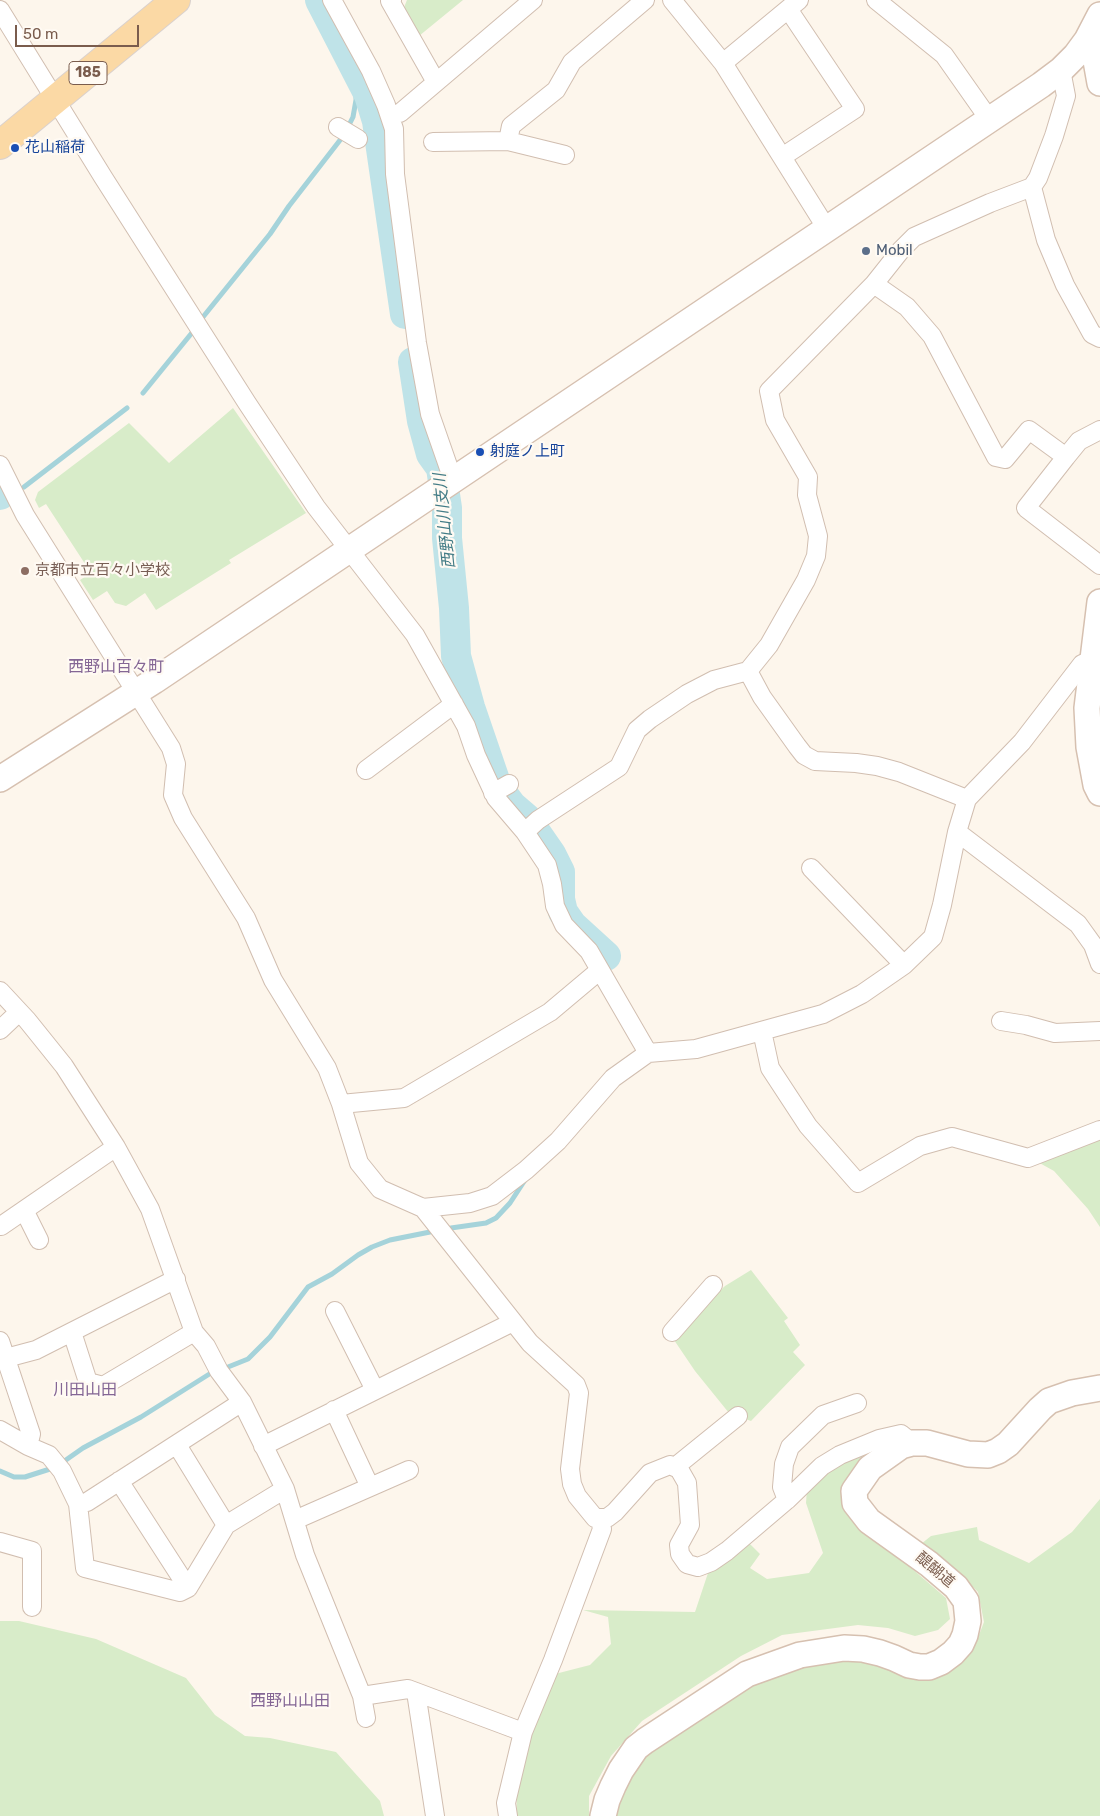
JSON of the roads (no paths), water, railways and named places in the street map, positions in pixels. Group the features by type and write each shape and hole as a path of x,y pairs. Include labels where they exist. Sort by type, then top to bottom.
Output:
{"main road":[{"name":"185","path":"0,145 176,0"}],"street":[{"path":"332,0 371,71 394,129 394,174 417,343 430,414 446,484"},
{"path":"392,0 390,1 436,82"},
{"path":"400,113 533,0"},
{"path":"508,141 511,126 556,90 572,62 645,0"},
{"path":"672,0 723,63 827,229"},
{"path":"876,0 944,55 989,119"},
{"path":"723,63 793,4 855,109 782,157"},
{"path":"0,10 247,403 316,507 415,635 466,726 476,755 547,865 555,906 564,925 589,951 648,1053"},
{"path":"0,779 136,692 1061,70 1076,56 1100,15"},
{"path":"1087,40 1095,54 1100,83"},
{"path":"526,832 538,820 619,767 637,730 650,718 687,694 714,680 748,671 769,646 806,580 816,556 818,536 807,495 808,477 776,420 769,391 874,284 914,237 990,203 1032,187 1038,178 1054,136 1066,96 1061,70"},
{"path":"338,127 358,138"},
{"path":"433,142 508,141 565,155"},
{"path":"1032,187 1046,240 1065,285 1092,334 1100,338"},
{"path":"874,284 907,307 932,336 996,457 1005,459 1029,430 1066,457"},
{"path":"1100,430 1079,441 1026,508 1100,565"},
{"path":"0,466 25,515 171,748 176,764 174,795 183,818 246,918 273,980 327,1068 341,1104 359,1162 380,1189 423,1208 530,1343 576,1385 579,1393 570,1469 572,1484 577,1496 588,1510 596,1518 607,1518 615,1512 650,1474 670,1465 679,1469 687,1483 690,1525 678,1545 680,1554 687,1564 698,1567 711,1562 727,1551 822,1466 840,1455 879,1439 901,1434 912,1443"},
{"path":"1100,602 1087,708 1089,747 1096,785 1100,793"},
{"path":"423,1208 470,1203 492,1196 526,1170 558,1140 613,1078 648,1053 696,1049 823,1014 862,994 904,965 933,937 942,906 957,832 967,799 1022,742 1082,664 1094,659"},
{"path":"748,671 762,697 804,755 815,761 877,766 899,772 967,799"},
{"path":"366,770 454,704"},
{"path":"957,832 1078,924 1092,945 1100,964"},
{"path":"811,868 904,965"},
{"path":"341,1104 404,1098 550,1012 600,970"},
{"path":"0,991 64,1066 116,1147 150,1209 194,1332 206,1346 219,1371 242,1402 285,1489 305,1555 362,1696 366,1718"},
{"path":"0,1030 19,1012"},
{"path":"1001,1021 1026,1025 1055,1033 1100,1031"},
{"path":"762,1031 770,1068 808,1126 858,1183 920,1146 952,1137 1028,1158 1100,1130"},
{"path":"1,1226 116,1147"},
{"path":"24,1210 39,1240"},
{"path":"6,1358 36,1350 176,1279"},
{"path":"672,1332 713,1285"},
{"path":"336,1311 375,1390"},
{"path":"263,1446 513,1322"},
{"path":"72,1332 88,1382 103,1386 194,1332"},
{"path":"0,1341 31,1434 28,1446"},
{"name":"醍醐道","path":"603,1816 613,1786 636,1748 747,1674 800,1654 844,1648 863,1649 880,1653 909,1665 929,1667 941,1662 961,1644 965,1635 968,1621 966,1601 956,1587 929,1564 869,1521 856,1503 854,1491 870,1468 901,1446 912,1443 927,1443 978,1456 988,1455 998,1452 1008,1444 1049,1401 1072,1393 1100,1388"},
{"path":"78,1504 87,1502 242,1402"},
{"path":"786,1500 782,1487 784,1464 790,1447 823,1415 857,1403"},
{"path":"334,1410 370,1487"},
{"path":"674,1467 738,1416"},
{"path":"0,1430 48,1455 62,1471 78,1504 85,1568 180,1592 188,1588 226,1525 285,1489"},
{"path":"177,1445 226,1525"},
{"path":"295,1520 409,1470"},
{"path":"119,1481 188,1588"},
{"path":"508,1816 506,1803 523,1732 553,1660 602,1529 600,1519"},
{"path":"0,1542 32,1551 32,1607"},
{"path":"362,1696 408,1689 523,1732"},
{"path":"416,1692 435,1816"}],"waterway":[{"name":"西野山川支川","path":"320,0 369,95 377,121 405,314"},
{"path":"203,317 270,234 289,206 344,135 353,117 356,100 356,70"},
{"path":"143,393 195,329"},
{"name":"西野山川支川","path":"413,362 422,421 431,454 441,468 447,508 447,538 454,608 456,656 470,707 497,786 512,806 526,818 551,854 560,872 560,899 563,912 572,925 606,956"},
{"path":"24,487 127,408"},
{"path":"451,1228 486,1223 496,1218 510,1203 525,1180"},
{"path":"228,1367 248,1359 270,1337 308,1287 332,1274 372,1247 390,1240 430,1232"},
{"path":"63,1462 83,1448 141,1417 211,1373"},
{"path":"0,1471 14,1477 25,1477 50,1469"}],"place":[{"name":"花山稲荷","path":"15,148"},
{"name":"Mobil","path":"866,251"},
{"name":"射庭ノ上町","path":"480,452"},
{"name":"京都市立百々小学校","path":"25,571"}],"district":[{"name":"西野山百々町","path":"116,667"},
{"name":"川田山田","path":"85,1390"},
{"name":"西野山山田","path":"290,1701"}]}
